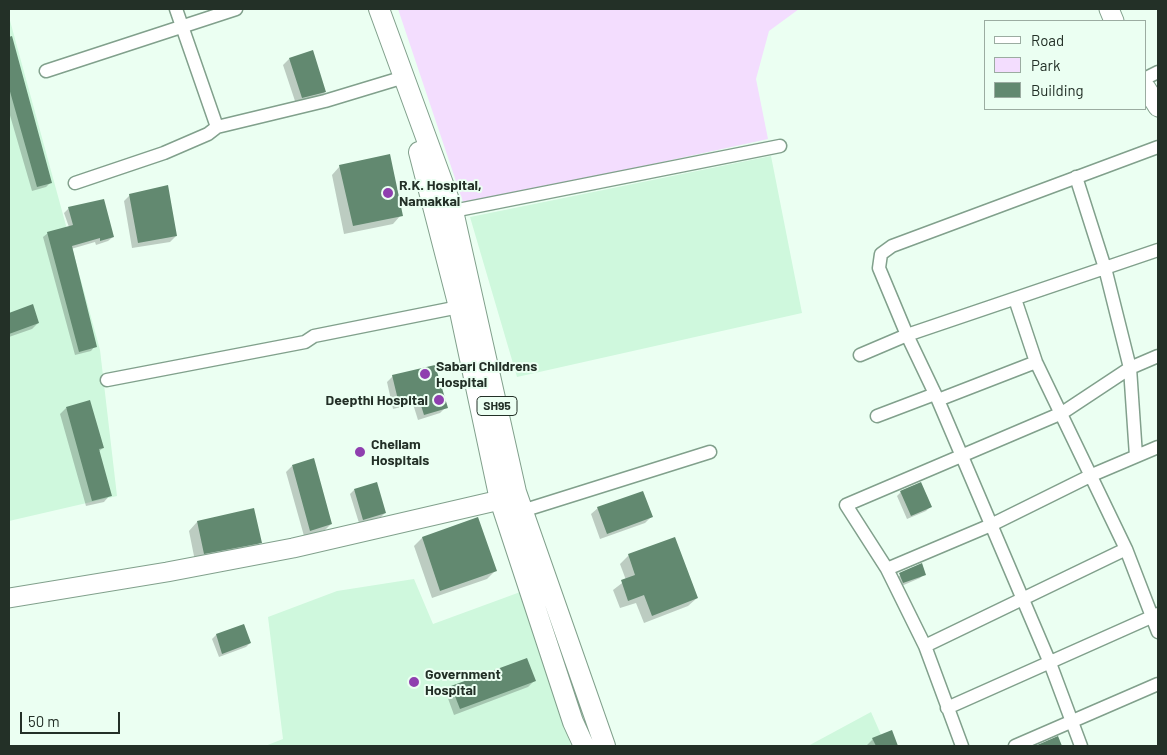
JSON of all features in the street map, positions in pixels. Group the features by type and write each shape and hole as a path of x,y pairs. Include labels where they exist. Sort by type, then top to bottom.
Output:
{"main road":[{"name":"SH95","path":"379,9 399,70 453,211 513,501 605,746"},
{"name":"SH95","path":"399,70 459,307 573,722 584,746"}],"street":[{"path":"176,9 217,127"},
{"path":"46,71 236,9"},
{"path":"75,183 164,153 208,134 217,127 325,101 399,70"},
{"path":"1147,90 1158,107"},
{"path":"453,211 780,146"},
{"path":"1081,746 1050,663 960,456 937,397 907,335 879,268 881,254 892,246 1158,147"},
{"path":"1076,177 1105,268 1130,368 1136,456"},
{"path":"860,355 907,335 1158,250"},
{"path":"1015,299 1036,362 1126,549 1155,615 1158,632"},
{"path":"107,380 305,342 314,336 459,307"},
{"path":"962,746 925,646 887,569 846,505 1062,414 1130,368 1158,356"},
{"path":"877,416 1036,362"},
{"path":"887,569 991,525 1092,475 1158,447"},
{"path":"9,598 167,572 293,548 513,501 710,452"},
{"path":"925,646 1126,549"},
{"path":"948,708 1155,615"},
{"path":"1015,746 1158,684"}],"shaded area":[{"path":"9,17 100,350 117,496 9,521"},
{"path":"771,156 802,313 517,377 470,217"},
{"name":"Government Hospital","path":"414,579 433,624 523,591 571,746 265,746 283,739 268,617 337,591"},
{"path":"871,712 886,746 808,746"}],"green space":[{"path":"398,9 799,9 769,31 756,79 768,139 464,205"}],"building":[{"path":"12,36 52,183 37,187 9,88 9,37"},
{"path":"313,50 326,92 302,98 289,58"},
{"path":"390,154 403,216 353,226 339,165"},
{"path":"168,185 177,236 138,243 129,194"},
{"path":"104,199 114,237 100,241 100,238 72,246 97,347 79,352 47,232 73,225 68,207"},
{"path":"33,304 39,323 9,334 9,313"},
{"path":"435,365 448,408 424,415 419,399 399,404 392,375"},
{"path":"90,400 104,448 99,449 112,496 92,501 66,407"},
{"path":"314,458 332,524 310,531 292,465"},
{"path":"377,482 386,513 363,520 354,489"},
{"path":"921,482 932,507 911,516 900,491"},
{"path":"643,491 653,517 607,534 597,507"},
{"path":"254,508 262,543 204,554 197,521"},
{"path":"478,517 497,571 440,591 422,537"},
{"path":"675,537 698,598 652,616 644,595 628,601 621,580 635,575 628,554"},
{"path":"922,563 926,575 903,583 899,573"},
{"path":"244,624 251,643 222,654 216,634"},
{"path":"527,658 536,681 460,709 451,686"},
{"path":"892,730 898,746 876,746 872,738"},
{"path":"1058,736 1062,746 1035,746"}],"place":[{"name":"R.K. Hospital, Namakkal","path":"388,193"},
{"name":"Sabari Childrens Hospital","path":"425,374"},
{"name":"Deepthi Hospital","path":"439,400"},
{"name":"Chellam Hospitals","path":"360,452"},
{"name":"Government Hospital","path":"414,682"}]}
